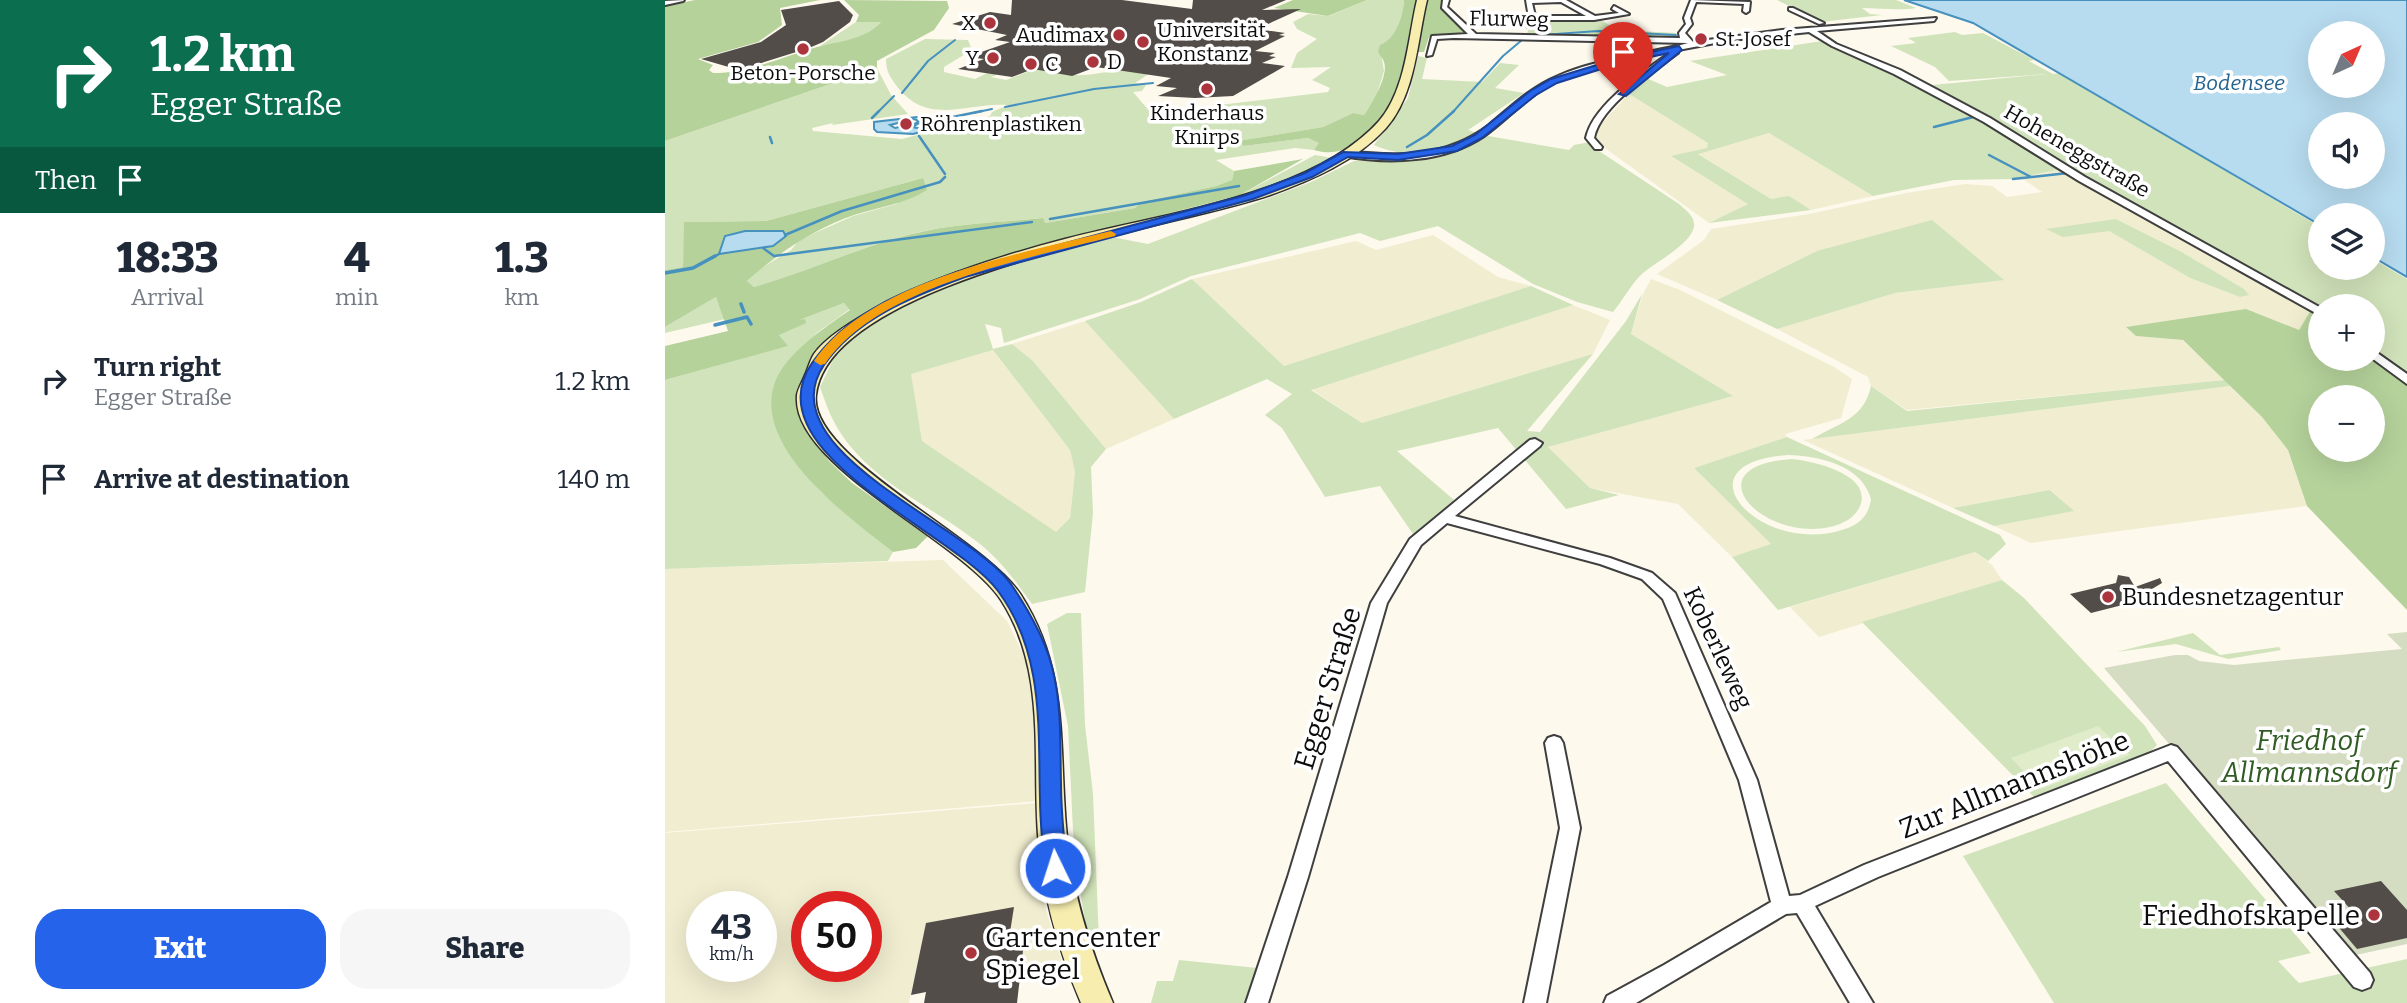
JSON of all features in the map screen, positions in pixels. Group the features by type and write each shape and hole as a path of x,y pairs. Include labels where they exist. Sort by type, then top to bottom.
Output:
{"main road":[{"path":"1097,1003 1070,936 1055,868 1049,705 1043,667 1032,636 1005,587 972,555 836,456 818,433 809,415 806,396 810,375 829,348 855,326 882,307 915,291 1004,261 1249,197 1308,175 1351,151 1381,126 1396,105 1422,0"}],"street":[{"path":"665,3 681,0"},
{"path":"1446,0 1444,7 1473,36"},
{"path":"1564,0 1594,18"},
{"path":"1523,35 1532,18 1530,1 1575,0"},
{"path":"1689,41 1682,33 1689,24 1687,18 1694,0 1747,2 1746,10"},
{"path":"1532,18 1594,18 1626,14 1614,8"},
{"path":"1791,9 1821,23"},
{"path":"1598,148 1590,138 1591,126 1642,76 1689,41 1887,17"},
{"path":"1759,33 1934,19"},
{"name":"Hoheneggstraße","path":"1811,30 1834,45 1900,74 1987,120 2083,179 2308,306"},
{"name":"Flurweg","path":"1429,55 1434,37 1523,35 1689,41"},
{"path":"1351,151 1387,158 1445,152 1469,142 1554,81 1615,62 1679,48"},
{"path":"2385,363 2407,380"},
{"name":"Egger Straße","path":"1257,1003 1299,877 1379,603 1415,542 1446,519 1467,496 1535,443"},
{"name":"Koberleweg","path":"1446,519 1605,561 1647,576 1670,597 1748,780 1792,905 1862,1003"},
{"path":"1535,1003 1570,828 1554,743"},
{"name":"Zur Allmannshöhe","path":"1615,1003 1792,905 2171,752 2362,980"}],"shaded area":[{"path":"1629,94 1708,143 1707,148 1672,157 1749,204 1709,223 1595,141 1595,131"},
{"path":"1769,133 1873,196 1811,210 1789,197 1771,199 1697,153"},
{"path":"2066,168 2308,308 2308,315 2299,330 2162,322 2126,327 2136,336 2182,340 2225,380 1907,410 1871,386 1868,377 1777,329 1895,293 2003,280 1817,251 1717,300 1657,274 1704,240 1711,229 1809,214 1906,193 1965,184 1992,186 2007,197 2042,192 2020,177","holes":["2116,219 2180,251 2244,289 2240,297 2190,278 2109,231"]},
{"path":"1433,235 1498,277 1531,286 1284,366 1192,279 1356,241 1376,250"},
{"path":"1651,279 1680,290 1834,367 1852,379 1841,418 1785,434 1787,437 1694,468 1772,545 1732,557 1678,504 1590,488 1548,447 1732,396 1631,334 1643,294"},
{"path":"1573,305 1610,320 1593,354 1362,423 1311,389"},
{"path":"1085,321 1174,419 1106,449 1033,361 1012,344"},
{"path":"993,350 1070,450 1075,472 1070,518 1056,533 922,441 910,374"},
{"path":"2230,386 2262,417 2288,450 2307,506 2031,543 1994,526 2073,511 2051,490 1953,508 1803,440"},
{"path":"1975,552 1992,565 2002,580 1819,637 1790,607"},
{"path":"943,560 1007,621 1035,679 1038,801 665,832 665,569"},
{"path":"1038,803 1043,900 1064,969 1009,986 1008,945 918,962 909,1003 665,1003 665,833"}],"green space":[{"path":"695,0 820,0 780,8 782,25 758,42 698,59 713,65 709,70 713,73 752,67 851,39 867,33 881,22 856,22 859,15 844,0 947,1 949,8 934,30 877,61 877,68 665,141 665,6"},
{"path":"1293,0 1367,0 1328,16 1274,8"},
{"path":"1367,0 1404,0 1398,26 1386,43 1380,46 1384,71 1376,97 1364,115 1353,113 1323,127 1239,141 1244,146 1308,138 1320,143 1314,150 1295,148 1216,160 1234,171 1232,180 1141,202 1135,208 1045,223 1042,218 943,228 907,235 754,287 747,281 763,267 791,250 799,240 853,216 896,204 923,178 766,221 685,222 683,267 665,270 665,141 877,68 891,95 908,114 832,125 833,123 812,128 813,131 902,139 990,116 992,112 1008,105 937,110 911,100 891,78 886,59 925,39 968,40 972,50 944,67 944,72 975,79 987,73 1004,72 991,77 1006,80 1045,65 1073,75 1152,69 1135,83 1146,85 1142,91 1133,92 1151,113 1328,92 1330,88 1312,80 1331,67 1291,68 1297,53 1317,39 1297,29 1293,22 1308,14 1329,16"},
{"path":"1404,0 1417,0 1399,83 1386,113 1357,141 1346,148 1328,152 1314,150 1319,143 1308,138 1244,146 1238,141 1323,127 1353,113 1364,115 1384,74 1384,62 1378,52 1380,45 1390,38 1398,26"},
{"path":"1428,0 1443,0 1442,7 1467,33 1429,37 1424,52 1415,52"},
{"path":"1777,0 1896,0 1916,8 1862,8 1870,14 1882,15 1821,22"},
{"path":"1599,19 1618,30 1676,33 1677,39 1543,34 1588,29 1533,35 1527,33 1533,20"},
{"path":"882,21 869,32 854,39 820,46 856,22"},
{"path":"1955,32 1962,35 1983,33 2034,60 2029,61 2053,74 2061,73 2308,220 2308,280 2385,280 2385,266 2407,279 2407,380 2385,361 2385,294 2308,294 2308,306 2066,168 2013,179 1954,180 1873,196 1769,133 1698,154 1771,199 1789,196 1811,210 1709,223 1748,204 1671,156 1707,148 1708,143 1629,94 1646,78 1667,87 1727,75 1690,61 1829,40 1834,45 1922,86 2047,74 1949,81 1935,67 1891,46 1916,43 1908,38"},
{"path":"1418,56 1427,58 1422,79 1482,82 1500,63 1519,65 1495,88 1524,93 1468,130 1477,133 1452,145 1414,153 1387,150 1374,145 1408,98"},
{"path":"1488,136 1569,150 1574,145 1590,142 1596,149 1682,206 1693,219 1693,230 1678,248 1639,277 1613,312 1577,302 1533,284 1438,226 1380,241 1360,233 1191,276 1140,299 1004,343 1001,328 985,324 993,349 1012,344 1033,361 1106,449 1091,467 1093,513 1085,592 1032,604 1002,565 980,544 900,490 863,460 847,443 828,409 820,387 833,360 860,330 898,306 1048,244 1240,195 1315,155 1338,159 1301,178 1211,211 1112,237 1148,244 1311,182 1354,161 1432,158 1459,150","holes":["993,350 1070,450 1075,472 1070,518 1056,532 922,441 911,374"]},
{"path":"1303,159 1240,195 1049,244 905,297 804,378 798,403 811,435 829,461 852,483 928,536 916,548 893,552 853,520 809,480 778,434 772,409 774,385 779,374 796,352 850,310 844,303 799,320 805,319 806,323 779,335 788,346 665,380 665,346 728,331 716,297 665,327 665,270 683,267 684,222 766,221 923,178 927,190 919,195 854,215 797,243 747,281 754,287 907,235 944,228 1043,218 1045,223 1135,208 1141,202 1216,186 1232,180 1234,171"},
{"path":"2116,219 2180,251 2244,289 2249,295 2240,297 2190,278 2109,231 2063,237 2046,229"},
{"path":"1932,220 2004,280 1895,293 1777,329 1717,300 1817,251"},
{"path":"1192,279 1284,366 1531,286 1573,305 1311,390 1362,423 1593,354 1527,431 1540,432 1626,321 1642,294 1631,334 1733,396 1548,447 1590,488 1619,495 1566,509 1498,428 1397,451 1454,500 1413,534 1380,486 1325,497 1282,428 1265,415 1292,394 1267,379 1174,419 1085,321 1141,302"},
{"path":"716,297 725,319 665,333 665,327"},
{"path":"844,303 850,309 818,332 795,354 801,469 821,492 893,552 888,561 665,569 665,380 787,346 779,335 793,322"},
{"path":"2246,309 2299,330 2308,315 2308,371 2385,371 2385,366 2407,380 2407,610 2307,506 2288,450 2262,417 2183,340 2136,336 2126,327"},
{"path":"2225,380 2230,386 1812,439 1856,413 1868,397 1871,386 1907,411"},
{"path":"1787,437 2000,535 2006,544 1988,561 1975,552 1778,610 1732,557 1771,544 1694,468","holes":["1788,455 1826,460 1849,470 1859,478 1871,499 1863,518 1845,529 1814,534 1785,531 1760,520 1742,506 1733,490 1736,474 1754,462"]},
{"path":"1792,459 1827,467 1851,479 1859,487 1862,497 1854,515 1834,526 1808,529 1784,525 1763,515 1748,502 1741,488 1745,475 1761,465"},
{"path":"2050,490 2074,511 1994,526 1953,508"},
{"path":"2002,580 2024,598 2145,726 2157,745 2146,756 2035,798 1862,622"},
{"path":"1067,613 1081,613 1085,725 1093,794 1099,941 1088,942 1074,851 1068,726 1047,624"},
{"name":"Friedhof Allmannsdorf","path":"2407,632 2407,944 2351,956 2104,668 2175,655 2188,655 2199,661 2234,665 2402,649 2387,634"},
{"path":"2193,633 2220,655 2279,647 2281,650 2228,659 2176,644 2116,652"},
{"path":"2098,726 2130,755 2041,789 2011,758"},
{"path":"2166,783 2311,953 2278,961 2299,983 2407,959 2407,1003 2054,1003 1963,856"},
{"path":"1179,960 1267,969 1257,1003 1151,1003 1157,981 1173,981"}],"water":[{"name":"Bodensee","path":"1904,0 2407,0 2407,277 2385,264 2385,203 2308,203 2308,218 1973,23"},
{"path":"917,117 931,120 935,125 930,129 925,127 929,125 916,123 919,121 914,119 890,125 895,128 913,124 916,125 912,127 928,130 913,134 877,132 874,129 874,122"},
{"path":"745,231 783,231 786,236 773,246 719,254 725,236"}],"building":[{"name":"Universität Konstanz","path":"1012,0 1122,0 1192,9 1193,0 1286,0 1262,10 1301,9 1257,29 1285,33 1279,35 1285,36 1255,51 1275,53 1269,56 1276,57 1262,63 1285,66 1233,96 1195,98 1158,96 1177,88 1156,86 1171,78 1096,67 1072,76 1033,69 1012,77 958,69 984,59 967,57 1010,42 995,40 1007,35 952,24 990,12 1011,15"},
{"path":"839,1 853,15 850,22 823,42 809,48 739,70 701,59 761,42 786,25 781,10"},
{"name":"Bundesnetzagentur","path":"2118,575 2129,577 2135,587 2160,578 2162,583 2142,595 2146,599 2091,613 2070,594 2116,583"},
{"name":"Friedhofskapelle","path":"2381,881 2407,910 2407,938 2357,949 2330,917 2353,912 2334,891"},
{"name":"Gartencenter Spiegel","path":"1014,907 1008,945 1024,942 1017,1003 924,1003 926,992 911,995 926,923"}],"waterway":[{"path":"1542,35 1598,31 1676,35"},
{"path":"902,93 928,61 955,40"},
{"path":"1453,112 1503,56 1522,40"},
{"path":"1005,107 1094,89 1153,83"},
{"path":"872,118 894,96"},
{"path":"973,113 992,109"},
{"path":"943,119 982,111"},
{"path":"1407,147 1427,135 1453,112"},
{"path":"1934,127 1977,116"},
{"path":"932,120 937,120"},
{"path":"919,136 945,174"},
{"path":"770,137 772,143"},
{"path":"1989,155 2031,177"},
{"path":"2013,179 2068,173"},
{"path":"785,235 842,211 940,182 945,177"},
{"path":"1050,219 1239,186"},
{"path":"763,248 774,256 1032,222"},
{"path":"712,258 719,254"},
{"path":"665,273 693,268 715,256"},
{"path":"741,304 744,312"},
{"path":"715,325 747,317 751,324"}],"slow traffic":[{"path":"820,361 829,348 855,326 882,307 915,291 1004,261 1111,234"}],"place":[{"name":"X","path":"990,23"},
{"name":"Audimax","path":"1119,35"},
{"name":"St. Josef","path":"1701,39"},
{"name":"Universität Konstanz","path":"1143,42"},
{"name":"Beton-Porsche","path":"803,49"},
{"name":"Y","path":"993,58"},
{"name":"D","path":"1093,62"},
{"name":"C","path":"1031,64"},
{"name":"Kinderhaus Knirps","path":"1207,89"},
{"name":"Röhrenplastiken","path":"906,124"},
{"name":"Bundesnetzagentur","path":"2108,597"},
{"name":"Friedhofskapelle","path":"2374,915"},
{"name":"Gartencenter Spiegel","path":"971,953"}],"route":[{"path":"1055,868 1049,705 1043,667 1032,636 1005,587 972,555 915,512 860,476 836,456 818,433 809,415 806,396 810,375 829,348 882,307 961,274 1249,197 1308,175 1346,154 1387,158 1445,152 1478,136 1545,85 1582,71 1679,48 1623,94"}]}
